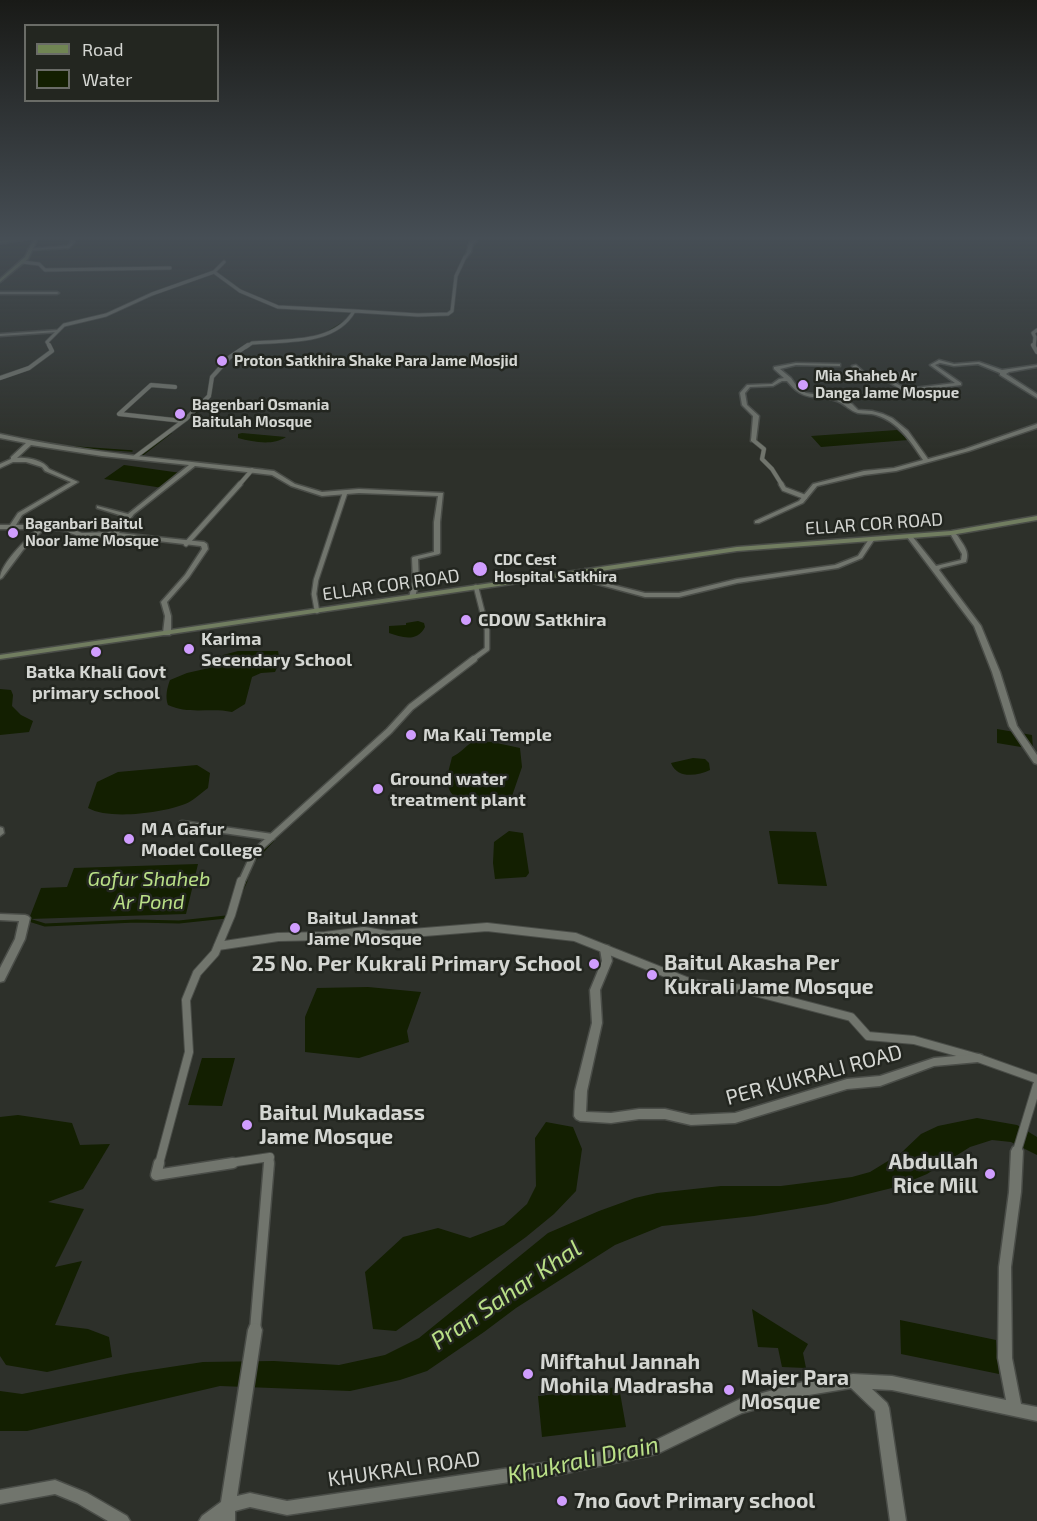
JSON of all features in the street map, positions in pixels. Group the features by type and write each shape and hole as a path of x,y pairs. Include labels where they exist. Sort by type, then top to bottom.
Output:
{"main road":[{"name":"ELLAR COR ROAD","path":"0,657 737,549 951,533 1037,518"}],"street":[{"path":"0,378 30,368 52,351 47,342 64,325 106,315 121,308"},
{"path":"297,308 378,310 418,315 448,314 452,308"},
{"path":"135,457 184,421 209,396 212,377 230,357 240,350 252,343 317,338 349,320 354,311"},
{"path":"1037,330 1033,333 1035,338 1033,346 1037,352"},
{"path":"0,335 57,331"},
{"path":"855,366 865,375 896,374 902,380 889,381 905,391 958,384 932,365 939,361 954,365 979,363 1002,372 1007,378 1037,396"},
{"path":"838,364 796,364 777,368 802,393 845,401 857,411 873,411 889,417 904,429 926,461"},
{"path":"1002,372 1037,366"},
{"path":"789,379 781,380 773,385 749,386 742,393 745,405 756,416 753,440 764,449 762,459 772,469 784,489 805,497"},
{"path":"175,387 151,385 119,414 184,421"},
{"path":"757,522 801,502 814,485 864,473 894,470 1037,426"},
{"path":"0,436 30,443 274,473 292,485 322,494 441,494 437,522 437,553 415,558 416,582 412,597"},
{"path":"0,466 30,443"},
{"path":"11,528 20,514 75,482 47,470 44,466 13,458"},
{"path":"115,534 129,516 195,464"},
{"path":"186,544 252,470"},
{"path":"316,611 316,580 345,493"},
{"path":"99,507 129,516"},
{"path":"0,527 42,527 66,529 81,535 115,534 186,544 204,544 205,549 187,576 164,602 168,616 167,633"},
{"path":"0,577 21,549 42,527"},
{"path":"935,570 964,561 965,554 954,535"},
{"path":"910,537 977,626 996,672 1013,726 1037,761"},
{"path":"585,571 595,582 645,595 679,595 737,581 836,567 860,557 871,540"},
{"path":"207,1521 228,1513 255,1330 270,1157 156,1175 189,1052 186,1000 197,973 218,946 251,858 389,731 411,707 488,649 487,630 476,587"},
{"path":"182,824 272,837"},
{"path":"0,917 25,918 20,939 0,978"},
{"path":"218,946 279,937 325,936 364,931 387,935 487,927 575,937 691,983 742,989 851,1017 868,1036 914,1040 978,1058 1037,1079"},
{"name":"PER KUKRALI ROAD","path":"604,949 607,961 596,990 597,1023 581,1091 580,1116 611,1118 639,1114 665,1114 691,1120 735,1118 847,1084 880,1081 934,1062 978,1058"},
{"path":"1015,1410 1005,1358 1005,1267 1015,1192 1017,1151 1037,1085"},
{"path":"853,1381 882,1408 898,1521"},
{"name":"KHUKRALI ROAD","path":"228,1513 250,1500 287,1508 557,1468 657,1446 740,1407 803,1389 853,1381 892,1383 1037,1414"},
{"path":"0,1497 55,1487 82,1498 122,1521"}],"water":[{"path":"897,430 908,440 821,447 811,436"},
{"path":"238,434 286,437 275,442 257,442 238,438"},
{"path":"124,465 181,473 163,488 104,479"},
{"path":"418,621 424,623 425,627 418,635 408,638 389,633 389,626 406,625 406,623"},
{"path":"238,651 278,651 280,661 275,672 261,673 252,677 245,704 232,712 184,710 168,705 167,692 170,680 187,673 218,666 223,655"},
{"path":"0,689 11,690 12,706 21,715 33,721 29,732 0,735"},
{"path":"997,729 1032,735 1033,749 997,743"},
{"path":"474,741 520,748 522,767 512,796 500,803 477,806 462,801 450,792 448,778 452,757"},
{"path":"693,758 705,759 709,763 710,770 688,775 678,772 671,763"},
{"path":"197,765 210,773 208,788 185,804 136,814 109,814 88,808 97,782 118,772"},
{"path":"509,831 523,833 529,873 526,877 495,879 494,842"},
{"path":"769,831 816,832 827,886 778,884"},
{"name":"Gofur Shaheb Ar Pond","path":"198,864 186,914 29,919 41,888 67,887 74,868"},
{"path":"368,987 421,992 407,1031 409,1042 359,1058 305,1052 305,1017 317,988"},
{"path":"202,1058 235,1058 222,1106 188,1105"},
{"path":"18,1115 72,1123 80,1145 110,1144 83,1189 48,1202 84,1209 55,1267 82,1261 55,1325 88,1329 109,1337 112,1357 47,1372 6,1365 0,1356 0,1117"},
{"name":"Pran Sahar Khal","path":"977,1118 1017,1125 1037,1137 1037,1155 1011,1142 992,1140 970,1147 927,1174 896,1187 827,1204 754,1216 662,1226 615,1245 516,1308 427,1371 400,1380 350,1391 220,1386 27,1431 0,1431 0,1391 22,1394 203,1362 274,1361 339,1365 385,1355 419,1338 548,1233 599,1211 657,1193 721,1186 781,1186 852,1177 870,1172 901,1153 921,1134 938,1126"},
{"path":"546,1122 573,1127 582,1149 576,1191 554,1214 526,1237 396,1331 373,1329 365,1272 403,1237 438,1228 470,1238 504,1225 527,1204 536,1186 535,1138"},
{"path":"752,1309 808,1344 803,1353 806,1368 782,1367 778,1348 758,1347"},
{"path":"900,1320 996,1340 999,1374 901,1354"},
{"path":"619,1387 626,1427 542,1437 538,1396"}],"waterway":[{"path":"329,331 344,322"},
{"path":"204,405 211,395"},
{"path":"189,418 205,406"},
{"path":"140,457 171,433"},
{"path":"60,446 132,451"},
{"path":"255,860 282,831"},
{"path":"245,883 249,873"},
{"path":"242,890 246,881"},
{"path":"29,920 45,925 136,921 179,922 226,917"}],"place":[{"name":"Proton Satkhira Shake Para Jame Mosjid","path":"222,361"},
{"name":"Mia Shaheb Ar Danga Jame Mospue","path":"803,385"},
{"name":"Bagenbari Osmania Baitulah Mosque","path":"180,414"},
{"name":"Baganbari Baitul Noor Jame Mosque","path":"13,533"},
{"name":"CDC Cest Hospital Satkhira","path":"480,569"},
{"name":"CDOW Satkhira","path":"466,620"},
{"name":"Karima Secendary School","path":"189,649"},
{"name":"Batka Khali Govt primary school","path":"96,652"},
{"name":"Ma Kali Temple","path":"411,735"},
{"name":"Ground water treatment plant","path":"378,789"},
{"name":"M A Gafur Model College","path":"129,839"},
{"name":"Baitul Jannat Jame Mosque","path":"295,928"},
{"name":"25 No. Per Kukrali Primary School","path":"594,964"},
{"name":"Baitul Akasha Per Kukrali Jame Mosque","path":"652,975"},
{"name":"Baitul Mukadass Jame Mosque","path":"247,1125"},
{"name":"Abdullah Rice Mill","path":"990,1174"},
{"name":"Miftahul Jannah Mohila Madrasha","path":"528,1374"},
{"name":"Majer Para Mosque","path":"729,1390"},
{"name":"7no Govt Primary school","path":"562,1501"}],"water label":[{"name":"Khukrali Drain","path":"583,1460"}]}
